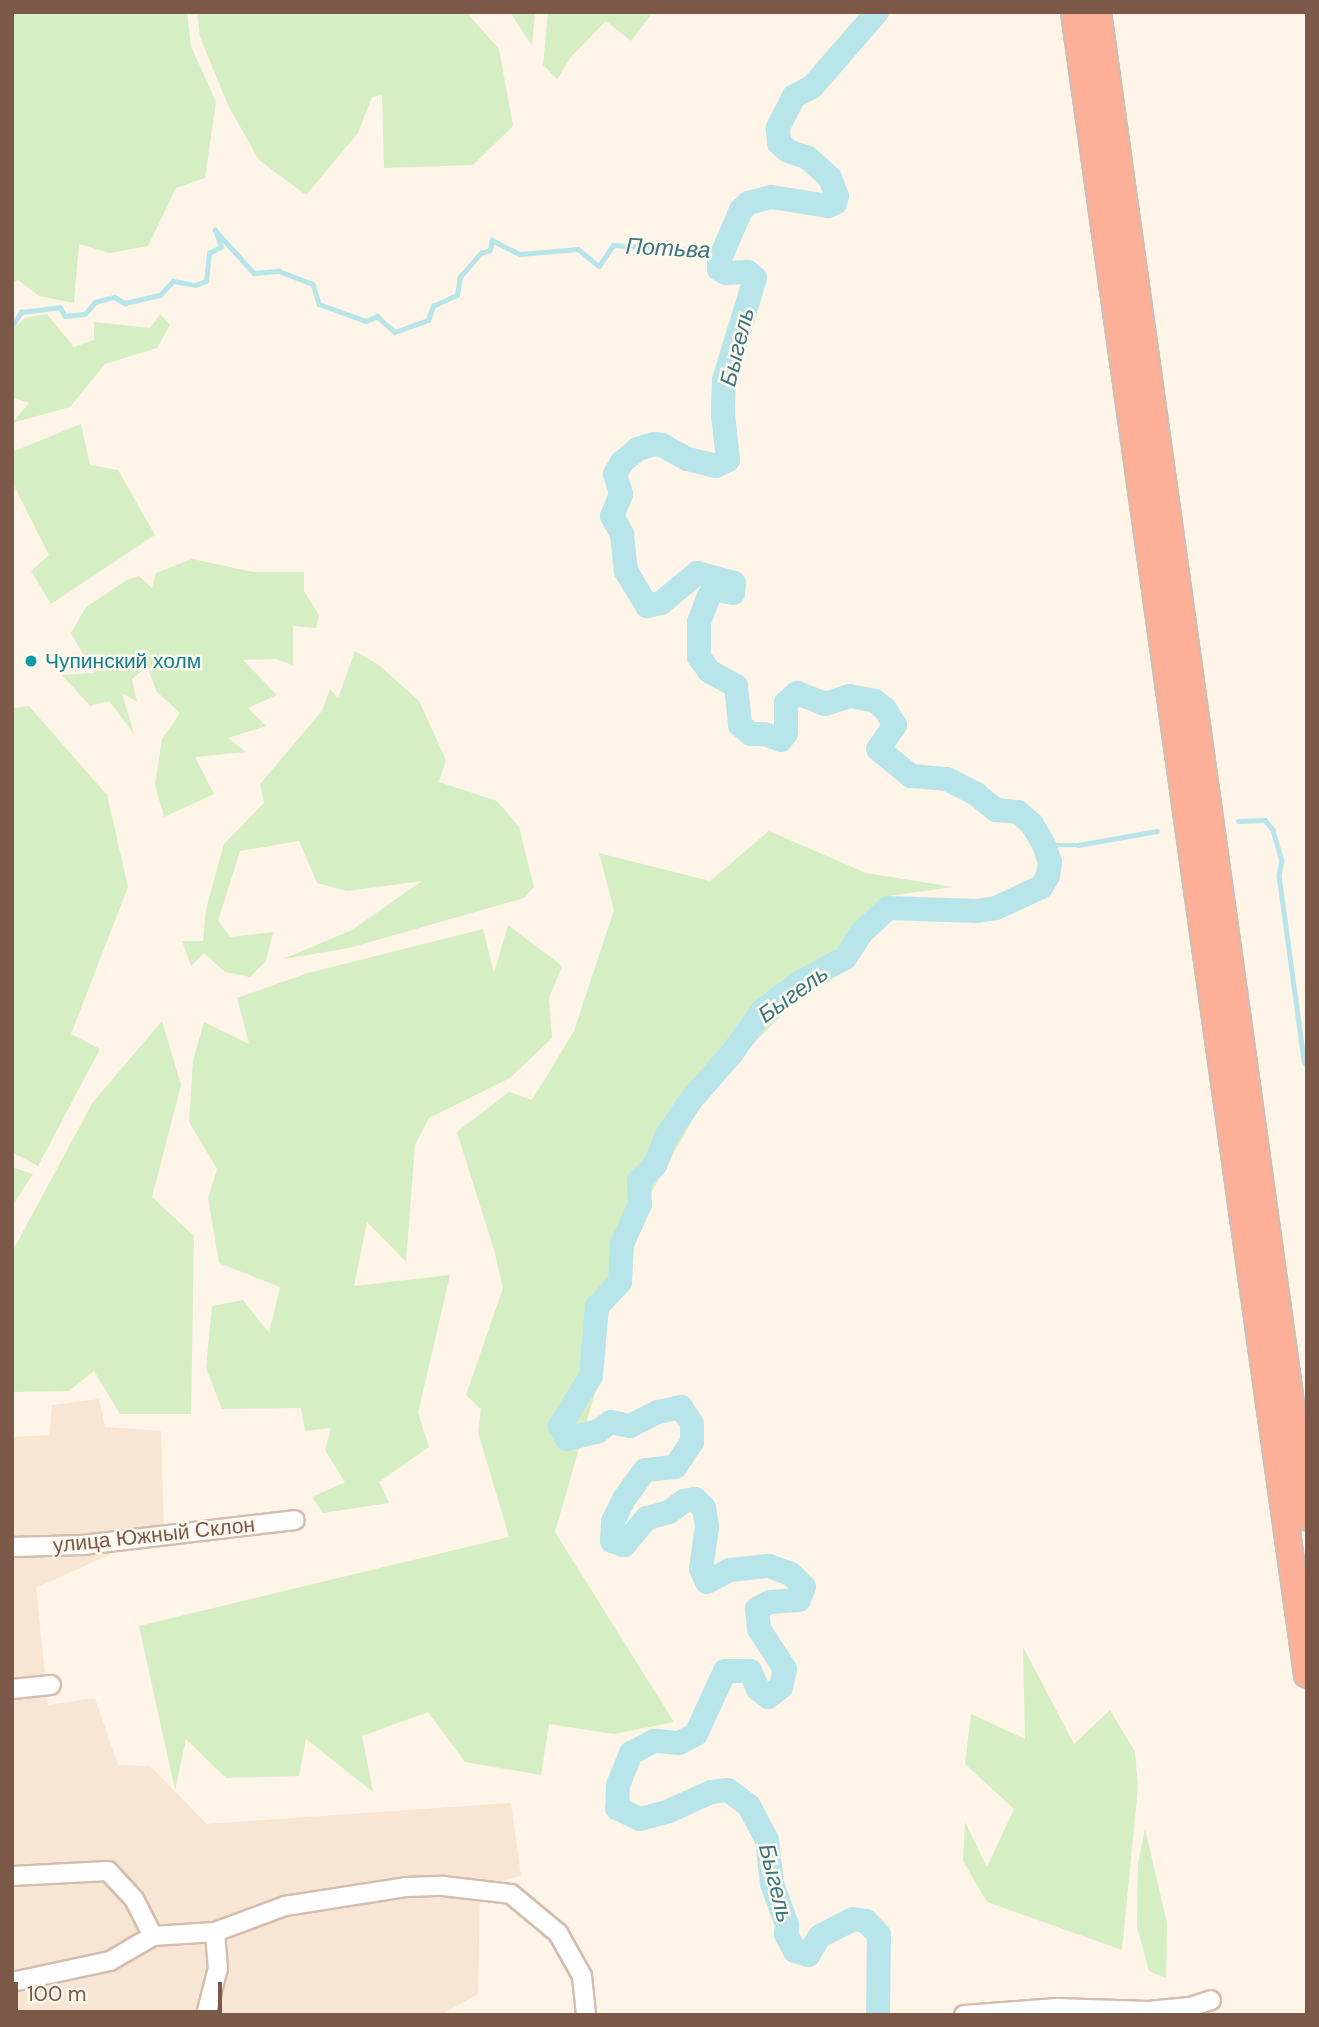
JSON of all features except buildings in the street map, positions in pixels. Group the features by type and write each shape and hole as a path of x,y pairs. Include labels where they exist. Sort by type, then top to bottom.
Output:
{"highway":[{"path":"1074,12 1307,1675"},
{"path":"1098,12 1307,1518"}],"street":[{"path":"1109,12 1109,88"},
{"name":"улица Южный Склон","path":"12,1547 83,1545 295,1520"},
{"path":"12,1689 51,1685"},
{"path":"12,1876 108,1871 134,1899 153,1936"},
{"path":"12,1982 110,1961 153,1936 215,1932 285,1906 406,1887 443,1886 511,1894 558,1933 582,1976 586,2015"},
{"path":"206,2015 218,1968 215,1932"},
{"path":"964,2015 1057,2008 1148,2011 1190,2007 1211,2000"}],"shaded area":[{"path":"99,1399 105,1427 161,1431 164,1530 36,1588 48,1705 95,1698 118,1765 150,1766 207,1824 511,1803 521,1876 480,1887 478,1994 441,2015 12,2015 12,1437 49,1435 52,1405"}],"green space":[{"path":"12,12 187,12 191,46 216,102 205,178 176,188 148,246 110,253 79,244 74,303 39,296 18,280 12,283"},
{"path":"197,12 466,12 499,49 513,126 473,165 384,168 382,95 372,97 358,133 306,195 259,160 228,105 200,37"},
{"path":"510,12 535,12 532,46"},
{"path":"548,12 653,12 631,41 606,21 571,57 557,79 543,65"},
{"path":"47,314 74,347 94,340 94,322 150,328 160,314 170,325 157,348 105,364 70,407 12,423 29,403 12,397 12,330 25,318"},
{"path":"81,424 90,465 118,470 155,535 51,604 31,571 49,555 12,482 12,452"},
{"path":"192,559 253,572 304,572 304,591 319,615 316,628 293,626 293,665 275,659 243,660 277,695 248,708 266,726 228,738 246,752 195,757 214,794 164,817 155,785 162,739 180,713 157,692 147,667 132,679 137,702 122,693 134,734 109,701 90,706 62,675 94,673 71,633 86,607 127,580 139,576 152,588 156,573"},
{"path":"355,651 379,665 419,701 446,760 439,782 497,801 519,827 534,887 524,898 349,948 283,959 352,930 422,881 347,891 317,883 299,841 240,851 218,921 230,937 273,932 266,961 250,977 225,972 204,953 191,966 182,941 203,941 206,909 224,844 264,803 260,784 322,711 330,689 338,698"},
{"path":"29,706 107,795 128,887 71,1034 100,1049 38,1166 12,1152 12,708"},
{"path":"769,831 866,873 953,887 888,896 849,947 713,1084 634,1223 599,1323 598,1382 555,1532 674,1722 614,1734 549,1724 541,1775 465,1762 428,1712 362,1736 373,1792 306,1739 299,1776 226,1778 186,1739 175,1790 139,1626 509,1537 478,1432 481,1409 466,1395 503,1288 494,1250 457,1132 509,1092 532,1100 574,1031 614,910 599,853 710,881"},
{"path":"508,925 562,966 549,998 552,1038 510,1078 429,1118 415,1145 406,1262 367,1222 354,1286 450,1275 418,1413 429,1447 379,1482 389,1503 323,1513 312,1497 345,1482 325,1450 331,1428 305,1431 301,1408 222,1409 206,1368 212,1306 243,1300 269,1333 280,1287 219,1263 208,1198 217,1169 189,1122 193,1061 204,1022 249,1044 237,998 308,973 483,929 494,973"},
{"path":"162,1021 181,1085 152,1197 194,1236 191,1414 120,1414 94,1371 69,1391 12,1392 12,1252 93,1102"},
{"path":"12,1167 33,1174 12,1206"},
{"path":"1023,1647 1074,1744 1110,1710 1135,1752 1138,1787 1122,1950 987,1902 963,1861 965,1822 987,1867 1014,1809 965,1764 971,1714 1025,1739"},
{"path":"1145,1829 1167,1923 1166,1978 1149,1971 1137,1927 1138,1863"}],"waterway":[{"name":"Быгель","path":"877,12 812,87 794,96 778,128 779,143 788,151 808,158 830,178 837,196 835,203 828,206 771,197 749,203 741,210 719,261 719,269 726,273 748,272 755,278 724,380 723,414 728,460 716,466 687,459 662,445 654,444 638,449 622,462 615,474 621,494 612,516 622,534 626,571 647,606 661,603 697,573 734,583 733,593 717,590 709,596 699,622 699,657 709,671 736,686 740,725 751,734 764,734 781,740 786,733 786,703 797,693 825,704 850,696 875,701 885,709 895,725 878,749 911,776 947,779 976,794 996,810 1018,812 1032,824 1044,845 1050,862 1048,876 1041,887 996,908 977,911 888,908 862,932 845,958 802,981 763,1010 732,1053 691,1100 666,1137 655,1165 639,1181 640,1204 622,1244 620,1282 597,1307 591,1376 560,1426 567,1439 598,1431 611,1422 630,1426 658,1412 681,1407 692,1424 692,1442 675,1467 645,1470 624,1499 613,1522 612,1541 624,1545 647,1518 669,1512 684,1501 695,1499 704,1508 707,1527 701,1569 707,1582 730,1570 769,1566 791,1574 804,1587 799,1600 770,1602 757,1609 759,1629 785,1669 781,1687 768,1697 758,1689 750,1671 725,1671 696,1734 679,1743 654,1741 631,1753 618,1785 617,1808 640,1819 669,1811 711,1792 728,1790 749,1806 767,1840 772,1884 787,1925 786,1934 795,1951 808,1955 820,1936 853,1919 866,1921 879,1935 878,2015"},
{"name":"Потьва","path":"12,326 21,312 60,307 65,316 85,314 95,302 114,297 125,303 160,295 173,281 195,285 206,281 209,253 221,247 215,230 254,273 279,271 313,284 319,304 366,321 377,316 395,332 428,320 433,306 457,295 460,277 481,253 490,250 492,240 520,254 578,249 599,266 613,245 723,252"},
{"path":"1238,821 1265,820 1273,830 1282,861 1279,875 1304,1061 1307,1066"},
{"path":"1044,845 1078,845 1157,831"}],"place":[{"name":"Чупинский холм","path":"31,661"}]}
